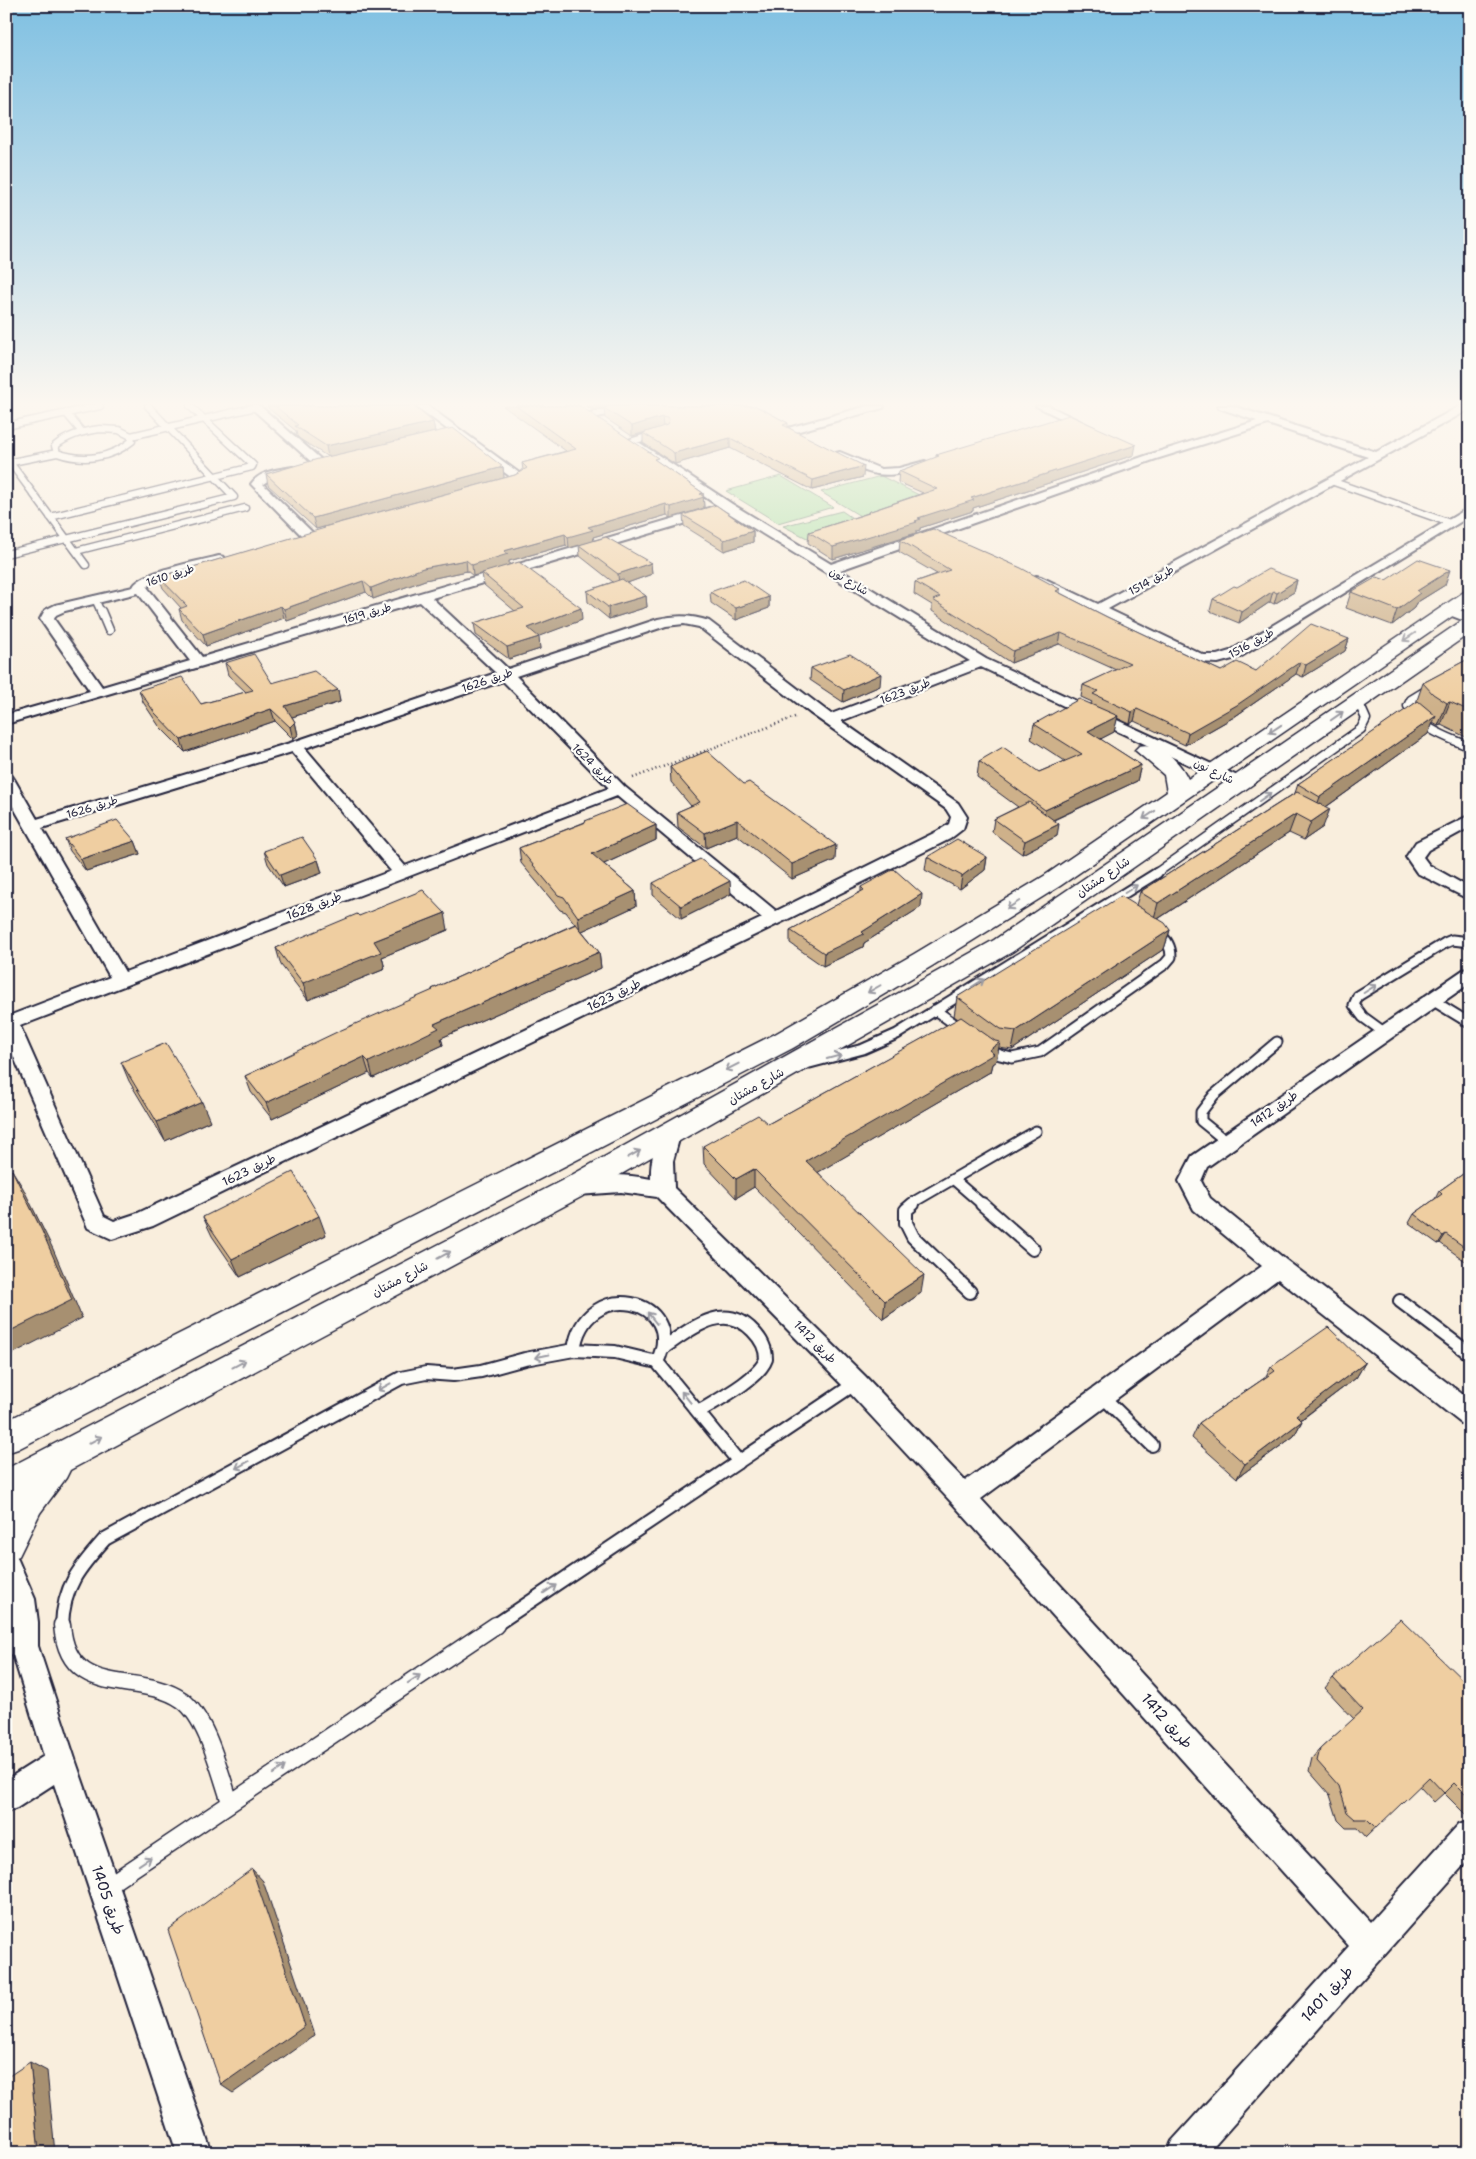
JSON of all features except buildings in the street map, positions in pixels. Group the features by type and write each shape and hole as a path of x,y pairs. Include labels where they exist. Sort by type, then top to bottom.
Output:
{"street":[{"path":"283,507 314,535 290,541"},
{"name":"شارع نون","path":"728,507 981,662 1053,697 1072,704 1221,781"},
{"name":"طريق 1619","path":"6,720 728,507"},
{"path":"830,569 1008,507"},
{"name":"طريق 1514","path":"1097,610 1284,507"},
{"name":"طريق 1516","path":"1026,575 1202,659 1218,660 1235,654 1470,510"},
{"path":"938,531 955,540"},
{"name":"طريق 1610","path":"139,589 138,586 151,578 235,556"},
{"name":"طريق 1610","path":"98,692 47,619 50,613 60,608 139,589"},
{"name":"طريق 1610","path":"139,589 199,663"},
{"name":"طريق 1624","path":"423,597 505,674 616,787 774,919"},
{"path":"1461,605 1470,619"},
{"name":"شارع مشتان","path":"6,1488 571,1188 787,1069 1003,946 1221,781 1461,605"},
{"name":"طريق 1623","path":"112,1230 145,1220 774,919 944,835 957,826 959,817 952,806 822,715 704,624 694,620 680,619"},
{"name":"طريق 1626","path":"33,825 295,746 505,674 663,622 680,619"},
{"name":"شارع مشتان","path":"6,1438 784,1041 988,921 1052,881 1178,796 1221,781 1358,702 1470,624"},
{"path":"1437,646 1470,642"},
{"name":"طريق 1623","path":"822,715 981,662"},
{"name":"شارع نون","path":"1053,697 1074,713 1146,750 1221,781"},
{"path":"295,746 402,873"},
{"path":"1146,750 1161,759 1172,769 1178,783 1178,796"},
{"path":"6,779 121,981"},
{"name":"طريق 1628","path":"112,1230 96,1222 8,1023 402,873 616,787"},
{"path":"1470,820 1422,846 1414,857 1422,869 1470,895"},
{"name":"طريق 1412","path":"1470,974 1199,1162 1190,1180 1202,1204 1278,1266 1470,1415"},
{"path":"571,1188 601,1183 626,1183 664,1191 661,1164 664,1148 672,1132"},
{"name":"طريق 1412","path":"664,1191 856,1383 963,1497 1370,1946"},
{"path":"963,1497 1278,1266"},
{"path":"6,1544 28,1501 44,1477 65,1455"},
{"name":"طريق 1405","path":"6,1562 21,1600 24,1622 15,1640 61,1762 195,2153"},
{"path":"6,1797 61,1762"},
{"name":"طريق 1401","path":"1184,2153 1470,1835"}],"lane":[{"path":"42,507 86,565"},
{"path":"50,517 91,507"},
{"path":"6,554 195,507"},
{"path":"1404,507 1450,523"},
{"path":"76,550 244,508"},
{"path":"95,599 109,630"},
{"path":"1435,685 1411,700 1408,706 1410,714 1418,721 1470,747"},
{"path":"787,1069 864,1049 897,1034 1113,905 1361,729 1366,718 1358,702"},
{"path":"936,1010 995,1054 1006,1058 1022,1059 1040,1052 1157,970 1172,957 1170,942 1146,926"},
{"path":"1385,1033 1366,1020 1356,1010 1354,1005 1358,996 1445,943 1452,940 1470,942"},
{"path":"1432,1000 1468,1022"},
{"path":"1227,1142 1201,1121 1201,1112 1214,1095 1277,1042"},
{"path":"970,1292 913,1237 906,1223 906,1210 917,1200 1036,1132"},
{"path":"953,1179 1033,1249"},
{"path":"1400,1301 1470,1354"},
{"path":"574,1350 577,1332 585,1319 599,1309 617,1304 636,1304 652,1315 663,1334 663,1348 657,1362"},
{"path":"663,1348 702,1323 731,1316 745,1323 760,1338 766,1353 765,1361 757,1372 698,1412"},
{"path":"230,1802 199,1720 183,1700 160,1691 120,1684 88,1674 68,1654 61,1625 67,1592 83,1562 105,1539 401,1378 426,1373 454,1375 481,1371 525,1359 574,1350 615,1352 657,1362 739,1462"},
{"path":"104,1888 856,1383"},
{"path":"1102,1396 1152,1445"}],"path":[{"path":"616,787 822,715"}],"green space":[{"path":"752,507 833,507 778,523"},
{"path":"845,507 900,507 865,519"},
{"path":"842,511 858,522 807,538 783,526"}]}
